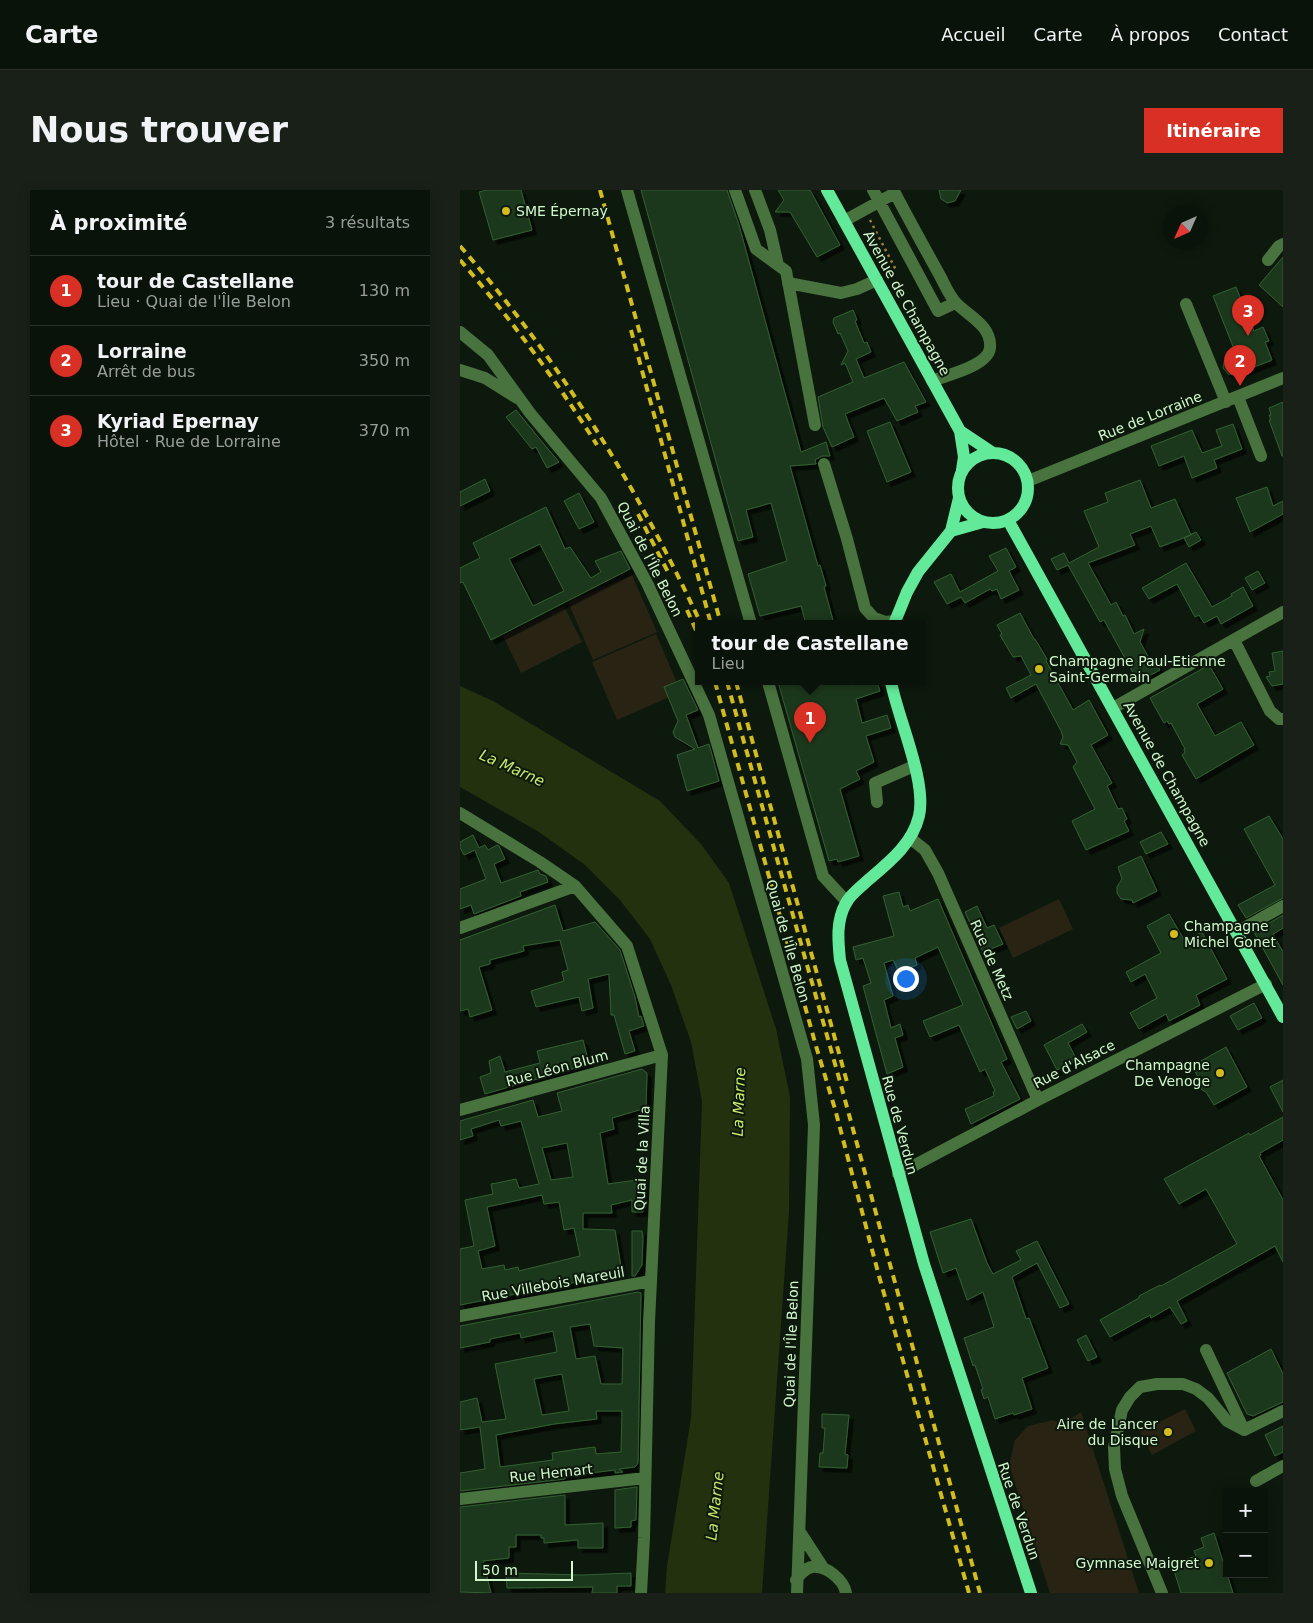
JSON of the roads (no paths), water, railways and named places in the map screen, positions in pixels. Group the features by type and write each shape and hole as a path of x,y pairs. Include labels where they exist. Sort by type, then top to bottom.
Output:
{"main road":[{"name":"Avenue de Champagne","path":"827,190 960,431 964,457 962,470"},
{"name":"Avenue de Champagne","path":"960,431 993,453"},
{"path":"896,620 907,592 918,572 951,531 959,498 959,479 962,470 975,457 993,453 1003,454 1019,464 1025,472 1028,481 1028,493 1018,514 1000,523 983,522 951,531"},
{"path":"959,498 968,513 983,522"},
{"name":"Avenue de Champagne","path":"1008,520 1283,1017"},
{"name":"Rue de Verdun","path":"892,685 917,779 919,817 910,838 894,858 855,892 847,902 839,926 840,960 924,1264 1031,1593"}],"street":[{"path":"627,190 750,620"},
{"path":"736,190 756,249 786,271 815,425"},
{"path":"755,190 770,230 778,265"},
{"path":"844,221 876,196 895,193 956,303 973,316 984,328 990,348 980,363 932,381"},
{"path":"876,196 938,311 956,303"},
{"path":"1268,260 1279,246 1283,244"},
{"path":"788,282 841,293 857,289 877,280"},
{"path":"1186,304 1261,456"},
{"name":"Quai de l'Île Belon","path":"460,332 488,355 530,413 601,498 648,582 695,684"},
{"path":"460,370 484,378 521,400"},
{"name":"Rue de Lorraine","path":"1028,481 1283,378"},
{"path":"824,464 847,539 865,608 874,618 879,620"},
{"path":"1113,708 1283,612"},
{"path":"1234,640 1270,711 1283,720"},
{"name":"Quai de l'Île Belon","path":"695,685 709,715 806,1060 814,1125 797,1593"},
{"path":"769,685 823,876 847,902"},
{"path":"877,802 875,783 914,766"},
{"name":"Quai de la Villa","path":"460,813 540,862 574,886 627,946 662,1055 651,1281 641,1593"},
{"name":"Rue de Metz","path":"910,838 925,850 938,873 1038,1100"},
{"path":"460,928 574,886"},
{"path":"1237,932 1283,906"},
{"name":"Rue d'Alsace","path":"898,1174 1038,1100 1266,984"},
{"name":"Rue Léon Blum","path":"460,1110 662,1055"},
{"name":"Rue Villebois Mareuil","path":"460,1316 651,1281"},
{"path":"1206,1350 1244,1430"},
{"path":"1162,1593 1129,1514 1115,1469 1114,1447 1122,1410 1130,1397 1140,1387 1157,1384 1183,1384 1196,1389 1208,1398 1227,1421 1244,1430"},
{"path":"1244,1430 1283,1411"},
{"path":"1256,1481 1283,1466"},
{"name":"Rue Hemart","path":"460,1499 646,1478"},
{"path":"800,1532 824,1568 846,1588 846,1593"},
{"path":"796,1580 799,1575 811,1567 824,1568"}],"water":[{"name":"La Marne","path":"460,686 493,701 660,801 701,844 729,883 776,1029 790,1097 789,1211 762,1593 665,1593 667,1566 691,1418 702,1101 691,1042 671,985 650,939 620,900 585,865 539,832 460,787"}],"railway":[{"path":"600,190 720,620"},
{"path":"460,246 531,334 594,426 651,523 699,620"},
{"path":"460,260 532,350 597,445"},
{"path":"631,330 710,620"},
{"path":"638,514 669,574"},
{"path":"687,610 695,628"},
{"path":"716,685 835,1109 879,1276 969,1593"},
{"path":"728,685 839,1078 980,1593"},
{"path":"737,685 847,1082"}],"place":[{"name":"SME Épernay","path":"506,211"},
{"name":"Kyriad Epernay","path":"1248,336"},
{"name":"Lorraine","path":"1240,386"},
{"name":"Champagne Paul-Etienne Saint-Germain","path":"1039,669"},
{"name":"tour de Castellane","path":"810,743"},
{"name":"Champagne Michel Gonet","path":"1174,934"},
{"name":"Champagne De Venoge","path":"1220,1073"},
{"name":"Aire de Lancer du Disque","path":"1168,1432"},
{"name":"Gymnase Maigret","path":"1209,1563"}]}
